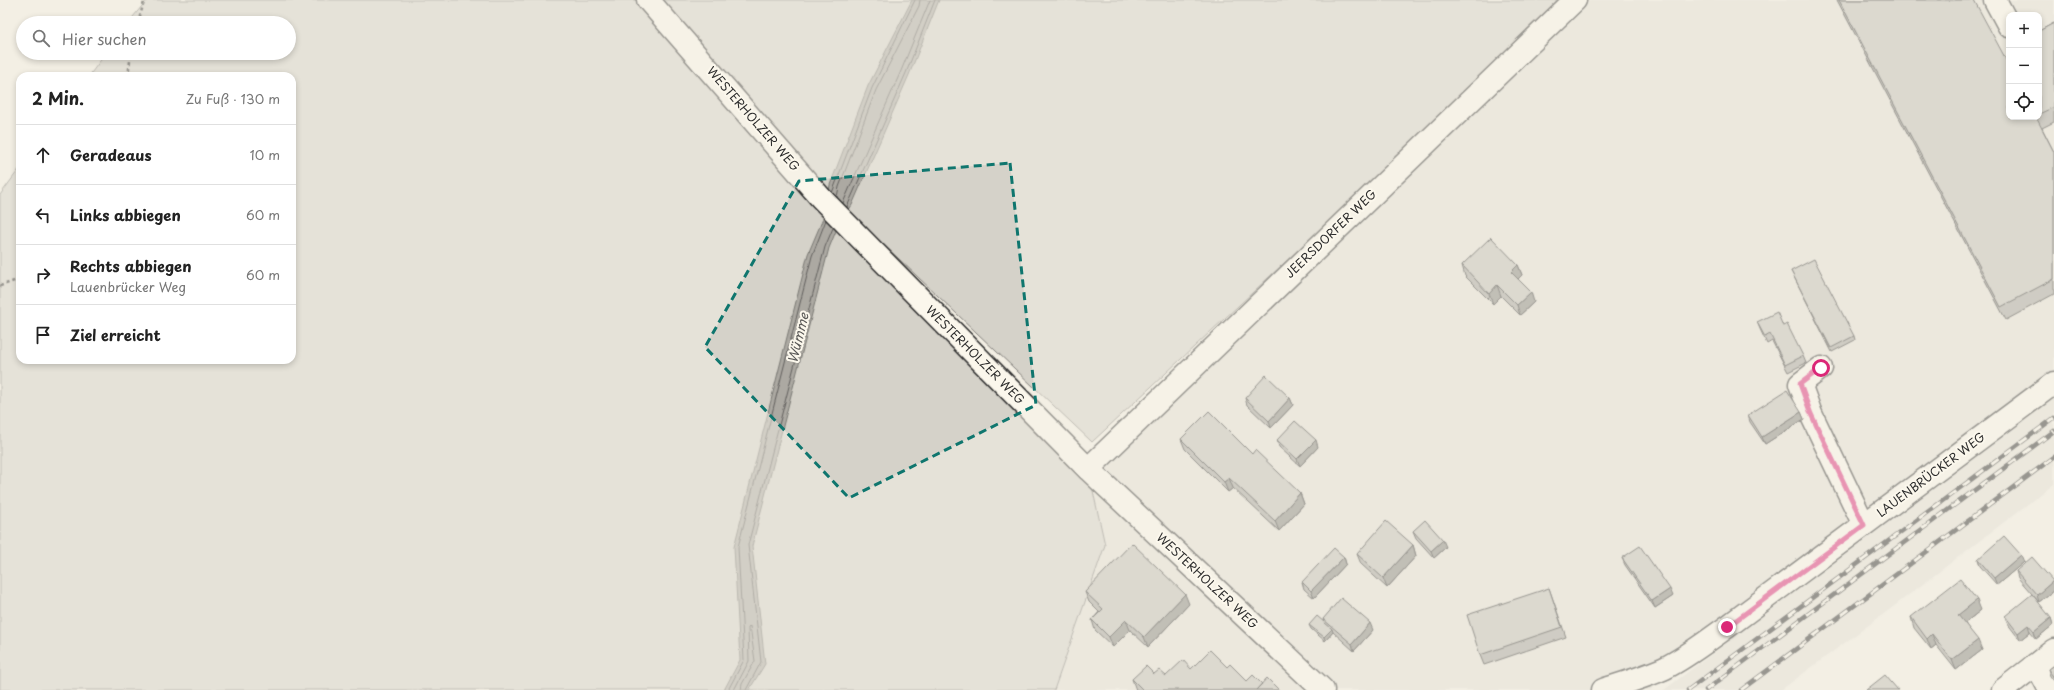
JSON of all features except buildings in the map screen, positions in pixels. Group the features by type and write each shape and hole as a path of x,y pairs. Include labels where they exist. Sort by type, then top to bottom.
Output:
{"street":[{"name":"WESTERHOLZER WEG","path":"648,0 821,198 1088,469 1323,690"},
{"name":"JEERSDORFER WEG","path":"1088,469 1575,0"},
{"path":"1994,0 2006,21"},
{"path":"1821,368 1800,384 1811,414 1864,525"},
{"name":"LAUENBRÜCKER WEG","path":"1603,690 1644,677 1666,667 1687,654 1864,525 2054,383"},
{"path":"2002,690 2054,650"},
{"path":"2036,664 2050,690"}],"path":[{"path":"140,16 144,2 147,0"},
{"path":"129,72 130,60"},
{"path":"0,286 16,280"}],"highlighted area":[{"path":"1010,163 1036,405 849,498 705,347 799,181"}],"shaded area":[{"path":"147,0 640,0 825,214 836,231 838,226 1091,482 1105,545 1054,690 0,690 0,195 16,173 16,364 296,364 296,72 92,72 101,60 296,60 296,16 134,16"},
{"path":"656,0 1561,0 1399,156 1092,442 823,187"},
{"path":"1579,0 2054,0 2054,392 1650,690 1054,690 1105,545 1088,469"},
{"path":"2054,397 2054,484 1889,610 1781,690 1664,690"}],"water":[{"name":"Wümme","path":"912,0 939,0 909,75 852,205 838,226 829,248 752,546 765,664 749,690 724,690 740,660 734,547 808,254 825,214 830,185 868,86"}],"railway":[{"path":"1688,690 2054,418"},
{"path":"1706,690 2054,431"},
{"path":"1741,690 2054,457"}],"route":[{"path":"1727,627 1864,525 1811,414 1800,384 1821,368"}]}
